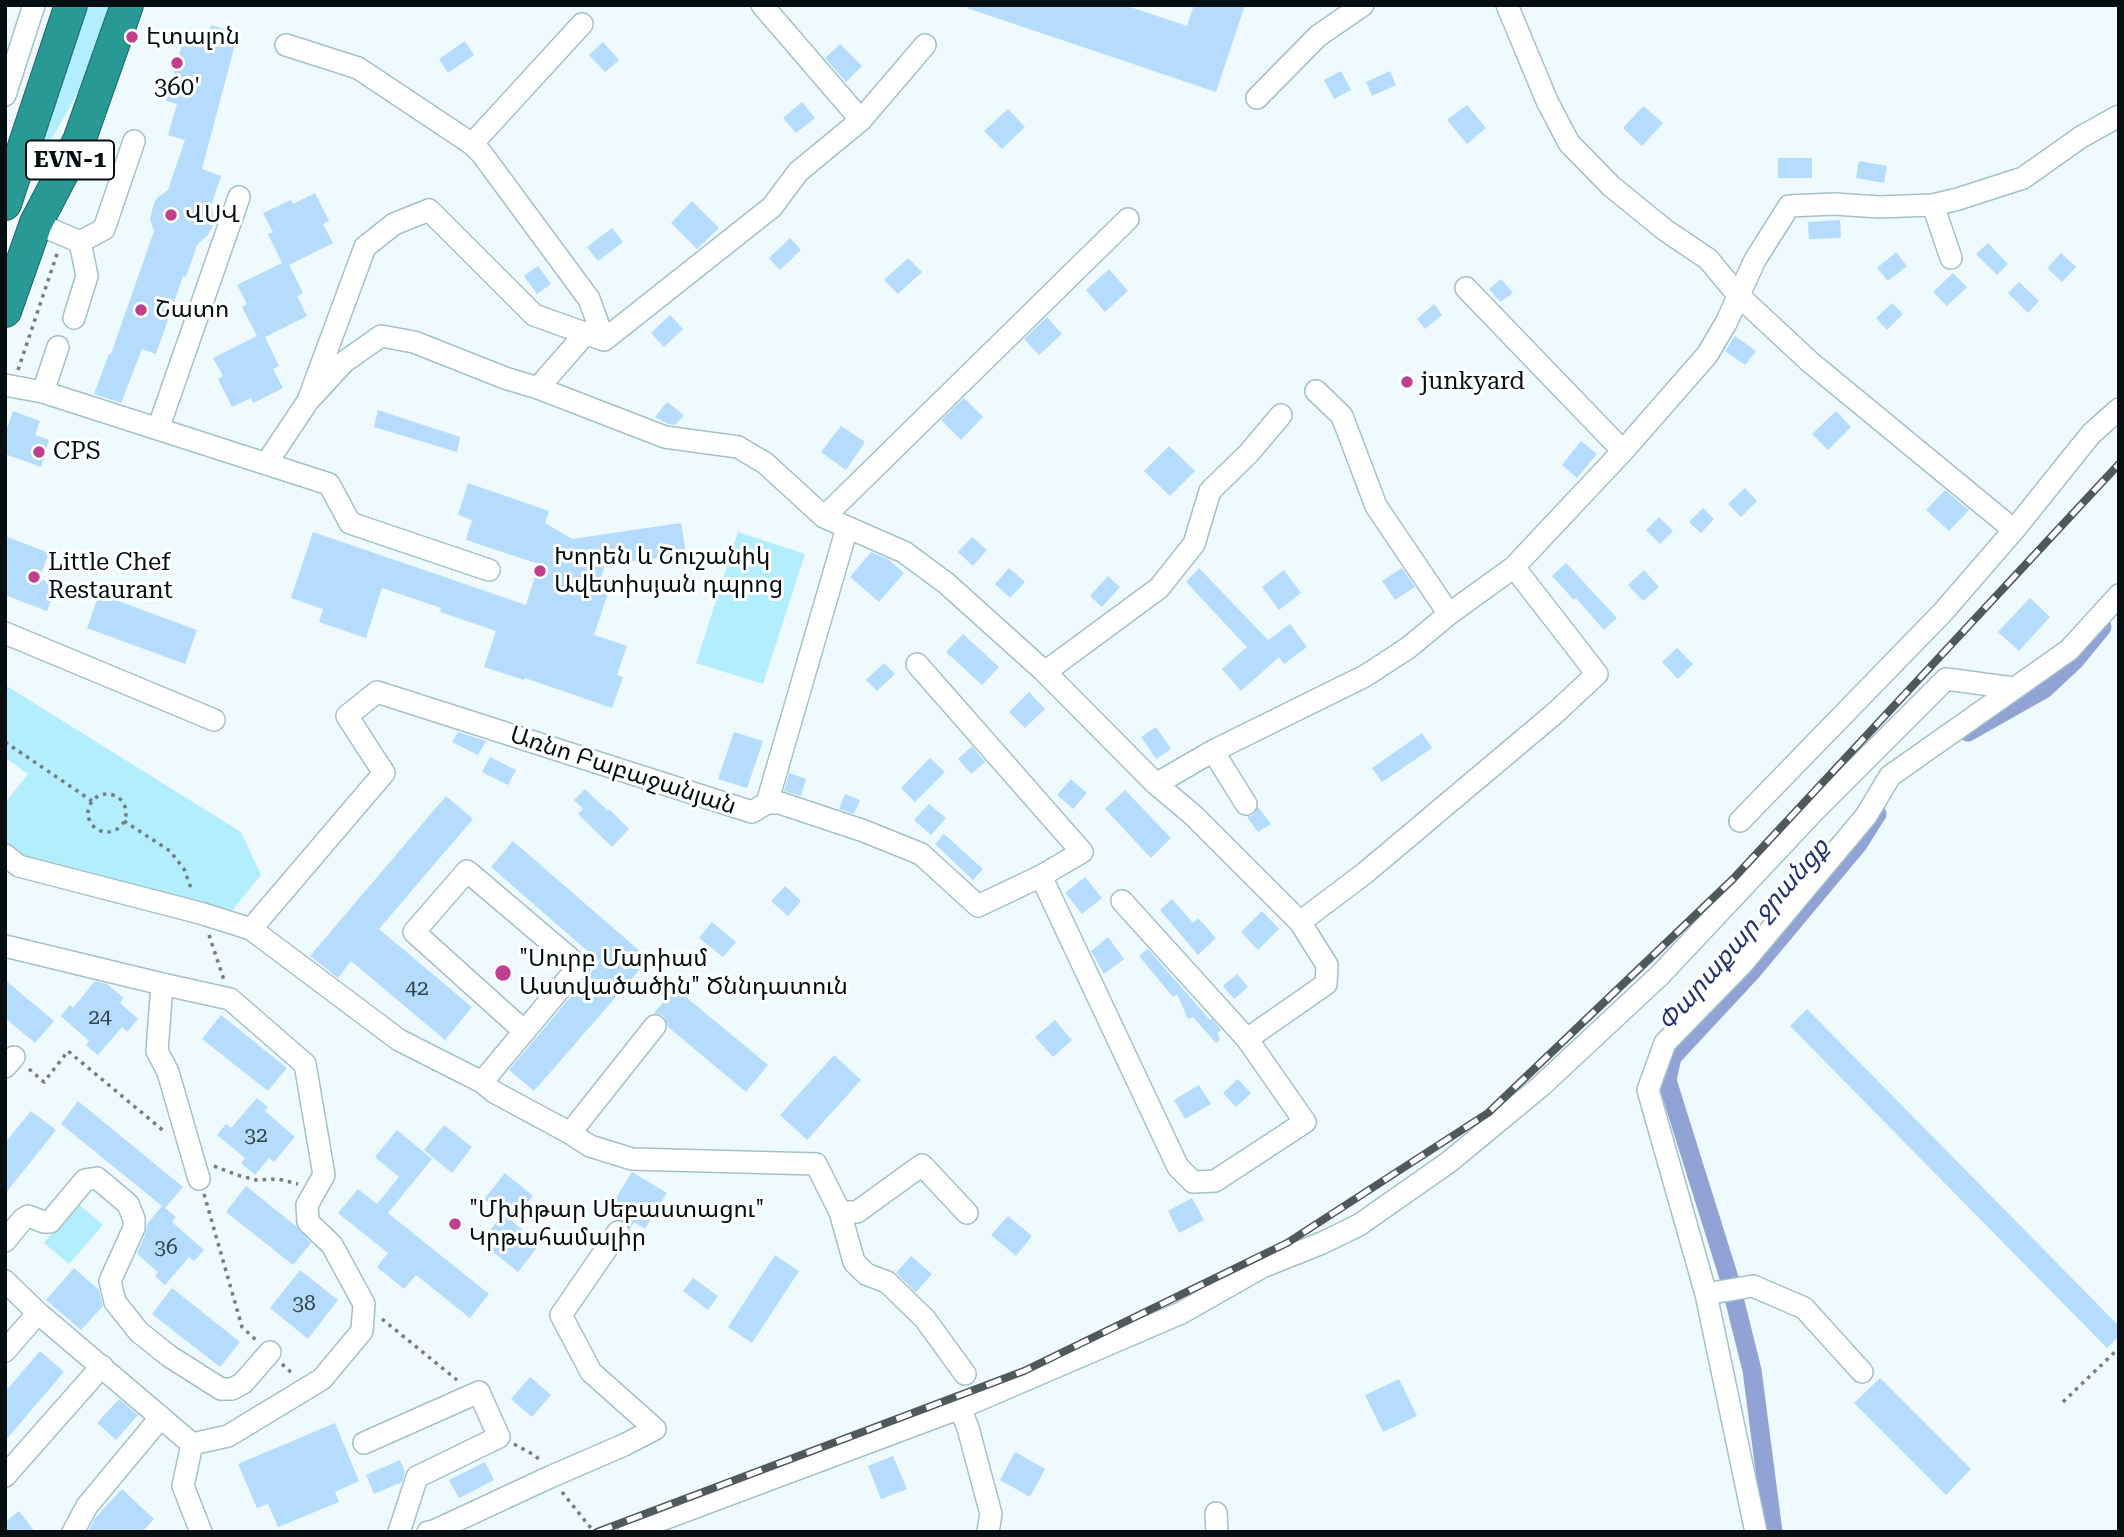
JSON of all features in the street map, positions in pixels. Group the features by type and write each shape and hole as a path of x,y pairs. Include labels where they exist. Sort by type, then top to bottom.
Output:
{"highway":[{"name":"EVN-1","path":"5,204 71,5"},
{"name":"EVN-1","path":"5,311 60,234 79,141 127,5"}],"lane":[{"path":"5,95 34,5"},
{"path":"762,5 861,120"},
{"path":"1257,98 1318,36 1363,5"},
{"path":"1507,5 1547,101 1569,143 1611,186 1665,230 1708,259 1739,296 1810,362 2014,530"},
{"path":"472,144 582,24"},
{"path":"286,45 358,68 472,144 589,299 595,337"},
{"path":"538,388 595,337 772,208 798,172 861,120 925,45"},
{"path":"1156,783 1213,751 1365,676 1408,648 1448,614 1514,567 1623,451 1707,355 1755,260 1789,206 1933,205 1958,199 2023,178 2081,137 2119,116"},
{"path":"74,318 88,276 60,234 104,229 134,141"},
{"path":"158,429 239,197"},
{"path":"1933,205 1951,257"},
{"path":"308,401 365,247 394,224 429,210 534,315 595,337"},
{"path":"824,517 1128,219"},
{"path":"1466,288 1623,451"},
{"path":"266,464 308,401 344,362 381,336 414,342 665,437 738,447 765,463 824,517 904,552 946,583 1045,671 1300,922 1327,965 1326,984 1247,1039"},
{"path":"43,392 58,347"},
{"path":"8,386 43,392 329,484 350,523 489,570"},
{"path":"1316,391 1342,416 1376,506 1448,614"},
{"path":"1740,821 1942,612 2014,530 2091,435 2119,409"},
{"path":"1045,671 1159,588 1194,544 1210,491 1249,453 1281,415"},
{"path":"767,803 847,528"},
{"path":"1300,922 1365,873 1554,714 1597,674 1514,567"},
{"path":"1756,1532 1706,1294 1648,1090 1665,1043 1742,964 1866,816 1890,776 2069,650 2119,595"},
{"path":"5,633 214,720"},
{"name":"Առնո Բաբաջանյան","path":"251,929 384,773 347,716 377,692 752,812 767,803 780,803 864,831 921,854 978,906 1041,876 1082,852 917,664"},
{"path":"629,1532 960,1408 1181,1313 1262,1267 1322,1244 1359,1225 1449,1162 1541,1086 1591,1040 1660,975 1814,811 1946,679 2013,688"},
{"path":"1213,751 1246,804"},
{"path":"5,856 19,866 251,929 399,1040 482,1082 494,1092 590,1146 632,1159 816,1164 840,1212 854,1262 866,1274 887,1282 925,1319 965,1374"},
{"path":"482,1082 579,966 467,871 414,932 524,1031"},
{"path":"1041,876 1178,1167 1193,1182 1214,1181 1305,1122 1247,1039 1122,901"},
{"path":"5,946 230,999 305,1064 324,1175 307,1205 308,1222 332,1245 364,1304 362,1331 323,1380 228,1436 192,1444"},
{"path":"162,984 157,1051 168,1072 192,1154 208,1173"},
{"path":"570,1133 655,1026"},
{"path":"840,1212 857,1212 922,1165 967,1213"},
{"path":"5,1241 28,1216 50,1222 85,1180 97,1178 128,1204 134,1219 134,1228 110,1282 115,1302 139,1332 169,1356 221,1389 232,1389 243,1383 270,1353"},
{"path":"428,1532 655,1429 591,1372 561,1315 618,1232"},
{"path":"5,1281 192,1444"},
{"path":"1706,1294 1752,1286 1804,1308 1862,1372"},
{"path":"5,1351 38,1312"},
{"path":"5,1476 102,1366"},
{"path":"364,1443 479,1392 499,1437 417,1477 399,1532"},
{"path":"960,1408 991,1514 988,1532"},
{"path":"76,1531 86,1506 161,1417"},
{"path":"192,1444 183,1486 201,1532"}],"path":[{"path":"8,386 60,234"},
{"path":"5,742 92,801"},
{"path":"102,794 120,799 125,809 124,821 121,827 110,832 97,830 89,820 92,801 102,794"},
{"path":"124,821 170,851 184,869 230,999"},
{"path":"9,1062 44,1082 68,1051 192,1154"},
{"path":"308,1388 242,1327 208,1173 237,1175 256,1180 278,1179 297,1183 313,1195"},
{"path":"364,1304 454,1379 479,1392"},
{"path":"2063,1402 2119,1348"}],"shaded area":[{"path":"86,5 109,5 81,87 28,181"},
{"path":"738,532 805,554 763,684 696,663"},
{"path":"5,685 241,832 261,875 231,912 42,863 5,843 5,803 28,774 5,757"},
{"path":"77,1203 103,1225 69,1264 44,1243"}],"building":[{"path":"968,5 1124,5 1187,26 1194,5 1245,5 1216,92 967,8"},
{"path":"211,25 238,33 202,169 221,176 211,206 214,220 208,235 197,245 186,277 183,276 156,354 142,349 121,403 94,394 111,354 154,231 150,219 154,203 168,190 185,140 168,135 177,104 166,101 184,38 188,40 191,29 208,34"},
{"path":"465,41 474,55 448,73 439,59"},
{"path":"603,42 619,60 605,72 589,55"},
{"path":"840,44 862,66 846,82 825,58"},
{"path":"1341,71 1351,90 1334,99 1324,80"},
{"path":"1390,71 1396,85 1372,96 1366,82"},
{"path":"802,102 815,118 796,133 783,118"},
{"path":"1467,105 1486,128 1467,144 1447,120"},
{"path":"1643,106 1663,123 1642,146 1623,128"},
{"path":"1008,109 1025,127 1002,149 984,131"},
{"path":"1778,158 1812,158 1812,178 1778,178"},
{"path":"1859,161 1887,166 1884,183 1856,178"},
{"path":"315,193 329,221 323,224 333,243 289,265 303,293 297,296 307,316 265,337 279,366 273,369 283,388 253,403 251,398 232,407 218,379 223,376 213,358 257,336 242,307 247,304 237,285 282,263 268,234 273,232 263,213 291,200 293,204"},
{"path":"692,201 719,228 697,249 671,223"},
{"path":"1840,220 1841,238 1809,239 1808,222"},
{"path":"612,228 623,242 598,261 587,247"},
{"path":"790,238 801,250 780,270 769,258"},
{"path":"1988,243 2008,264 1997,275 1976,254"},
{"path":"1896,252 1907,266 1888,281 1877,268"},
{"path":"2061,253 2076,267 2062,282 2047,268"},
{"path":"908,258 922,272 898,294 884,280"},
{"path":"538,266 551,284 537,294 524,276"},
{"path":"1109,269 1128,291 1105,312 1086,290"},
{"path":"1953,273 1967,287 1947,306 1933,292"},
{"path":"1501,279 1513,293 1500,302 1489,289"},
{"path":"2019,282 2039,301 2028,313 2008,293"},
{"path":"1892,303 1903,314 1887,330 1876,318"},
{"path":"1434,304 1442,315 1425,329 1417,319"},
{"path":"670,315 683,329 664,347 651,333"},
{"path":"1047,317 1062,334 1039,355 1024,339"},
{"path":"1735,336 1756,351 1745,365 1725,351"},
{"path":"964,398 983,417 961,440 941,420"},
{"path":"667,402 684,415 675,425 655,417"},
{"path":"378,410 460,437 457,452 374,427"},
{"path":"13,411 40,421 35,435 49,440 41,467 5,454 5,433"},
{"path":"1836,411 1851,427 1828,450 1812,434"},
{"path":"841,426 865,442 846,470 821,452"},
{"path":"1581,441 1597,454 1577,478 1562,465"},
{"path":"1169,446 1195,471 1170,496 1144,471"},
{"path":"468,483 549,511 545,523 572,539 681,523 686,554 605,565 598,587 609,590 594,635 627,646 617,675 623,677 612,708 484,667 496,631 440,612 441,608 382,588 366,638 319,622 323,609 291,598 313,532 526,605 539,564 466,540 472,520 458,515"},
{"path":"1745,488 1757,501 1741,517 1728,504"},
{"path":"1945,490 1969,510 1949,531 1926,510"},
{"path":"1703,508 1714,519 1701,533 1689,522"},
{"path":"1659,517 1673,531 1660,544 1646,530"},
{"path":"5,536 49,553 39,579 57,585 47,611 5,595"},
{"path":"972,537 987,550 973,566 958,552"},
{"path":"871,552 888,559 904,573 879,602 850,577"},
{"path":"1566,563 1617,618 1604,630 1552,576"},
{"path":"1009,568 1025,582 1010,598 995,584"},
{"path":"1199,568 1268,640 1290,624 1307,647 1284,664 1279,657 1241,691 1222,669 1247,647 1186,582"},
{"path":"1402,568 1415,587 1395,600 1382,581"},
{"path":"1284,570 1301,593 1279,610 1262,587"},
{"path":"1644,570 1659,587 1643,601 1628,585"},
{"path":"1108,576 1120,587 1102,607 1090,596"},
{"path":"99,594 197,630 185,664 87,628"},
{"path":"2030,598 2050,617 2019,651 1998,632"},
{"path":"963,634 999,667 982,685 946,652"},
{"path":"1677,648 1693,664 1678,679 1662,662"},
{"path":"884,663 895,674 877,691 866,680"},
{"path":"1029,692 1045,709 1025,728 1009,712"},
{"path":"1156,727 1171,749 1156,759 1141,737"},
{"path":"458,732 486,741 478,755 452,742"},
{"path":"734,732 763,741 747,788 718,779"},
{"path":"1422,733 1432,748 1382,782 1372,768"},
{"path":"972,746 985,762 971,774 958,759"},
{"path":"490,757 516,770 508,785 482,772"},
{"path":"930,758 945,772 915,802 901,788"},
{"path":"789,773 806,779 801,796 784,791"},
{"path":"1071,779 1087,793 1073,809 1057,795"},
{"path":"585,789 629,829 612,847 578,814 583,809 574,800"},
{"path":"1125,790 1171,838 1151,858 1105,809"},
{"path":"845,794 860,800 854,814 839,809"},
{"path":"446,796 473,819 379,929 472,1007 445,1040 351,961 338,978 310,956"},
{"path":"929,804 946,818 931,835 914,820"},
{"path":"1258,807 1271,824 1258,832 1247,817 1253,815"},
{"path":"944,834 983,869 973,880 935,844"},
{"path":"513,841 649,959 534,1091 509,1070 600,962 491,867"},
{"path":"1085,877 1102,898 1082,914 1065,893"},
{"path":"785,886 801,901 788,916 771,901"},
{"path":"1172,899 1193,923 1198,918 1216,938 1198,955 1160,910"},
{"path":"1262,911 1279,929 1258,950 1241,932"},
{"path":"712,922 736,942 723,957 699,938"},
{"path":"1108,937 1124,959 1104,974 1091,951"},
{"path":"1148,949 1221,1030 1217,1033 1220,1040 1216,1043 1193,1017 1188,1019 1177,994 1173,997 1139,956"},
{"path":"1237,974 1248,987 1234,999 1223,986"},
{"path":"5,980 54,1021 35,1043 5,1018"},
{"path":"95,981 107,984 124,998 120,1003 138,1019 127,1032 122,1027 98,1055 86,1045 89,1041 61,1016 70,1005 73,1008"},
{"path":"675,988 768,1065 746,1092 668,1027 664,1016 654,1013"},
{"path":"1807,1009 2119,1326 2119,1336 2107,1348 1790,1026"},
{"path":"221,1015 287,1068 268,1091 202,1039"},
{"path":"1055,1020 1072,1040 1053,1057 1035,1037"},
{"path":"834,1055 861,1080 807,1140 780,1115"},
{"path":"1238,1079 1251,1093 1236,1107 1223,1093"},
{"path":"1199,1085 1211,1104 1185,1119 1174,1100"},
{"path":"257,1098 268,1107 265,1111 295,1137 274,1162 269,1158 255,1175 241,1163 245,1158 217,1135 226,1124 231,1128"},
{"path":"78,1101 183,1187 165,1208 176,1217 172,1222 204,1250 194,1261 189,1257 165,1285 155,1276 158,1272 137,1254 147,1224 162,1206 61,1124"},
{"path":"31,1111 56,1130 5,1194 5,1143"},
{"path":"444,1125 472,1147 452,1173 424,1150"},
{"path":"397,1130 432,1159 388,1213 489,1294 470,1318 416,1275 404,1289 377,1267 388,1253 338,1213 358,1189 377,1204 399,1177 375,1157"},
{"path":"632,1172 667,1193 645,1229 634,1222 630,1229 625,1221 615,1220 606,1214"},
{"path":"505,1173 533,1196 512,1221 484,1199"},
{"path":"246,1186 297,1227 311,1243 293,1265 226,1212"},
{"path":"1192,1198 1204,1220 1179,1233 1168,1211"},
{"path":"503,1214 540,1244 518,1272 481,1242"},
{"path":"1008,1216 1032,1236 1016,1256 991,1235"},
{"path":"775,1255 799,1271 752,1343 728,1327"},
{"path":"911,1256 932,1274 916,1292 896,1273"},
{"path":"74,1268 99,1290 103,1306 81,1330 46,1300"},
{"path":"300,1270 338,1300 308,1339 270,1308"},
{"path":"693,1278 718,1296 708,1310 683,1291"},
{"path":"172,1288 240,1342 220,1367 152,1314"},
{"path":"40,1351 64,1372 5,1441 5,1392"},
{"path":"530,1377 551,1395 532,1417 511,1399"},
{"path":"1880,1378 1971,1469 1946,1495 1854,1403"},
{"path":"1399,1379 1417,1416 1383,1432 1365,1395"},
{"path":"119,1399 138,1415 116,1440 97,1423"},
{"path":"335,1423 359,1481 335,1492 339,1502 278,1527 268,1504 257,1508 238,1464"},
{"path":"1015,1452 1045,1469 1030,1497 1000,1480"},
{"path":"893,1456 907,1489 881,1499 868,1466"},
{"path":"400,1460 405,1472 402,1482 374,1494 366,1475"},
{"path":"485,1462 494,1480 459,1498 449,1480"},
{"path":"122,1489 154,1519 142,1532 88,1532 96,1517"},
{"path":"19,1511 35,1532 5,1532 5,1522"}],"waterway":[{"name":"Փարաքար ջրանցք","path":"1968,732 2044,689 2075,660 2102,627"},
{"name":"Փարաքար ջրանցք","path":"1773,1532 1752,1370 1729,1278 1667,1080 1672,1057 1752,971 1858,844 1877,814"}],"railway":[{"path":"597,1532 1024,1371 1287,1243 1488,1113 1733,879 2119,464"}],"place":[{"name":"Էտալոն","path":"132,37"},
{"name":"360'","path":"177,63"},
{"name":"ՎՍՎ","path":"171,215"},
{"name":"Շատո","path":"141,310"},
{"name":"junkyard","path":"1407,382"},
{"name":"CPS","path":"39,452"},
{"name":"Խորեն և Շուշանիկ Ավետիսյան դպրոց","path":"540,571"},
{"name":"Little Chef Restaurant","path":"34,577"},
{"name":"\"Սուրբ Մարիամ Աստվածածին\" Ծննդատուն","path":"503,973"},
{"name":"\"Մխիթար Սեբաստացու\" Կրթահամալիր","path":"455,1224"}]}
